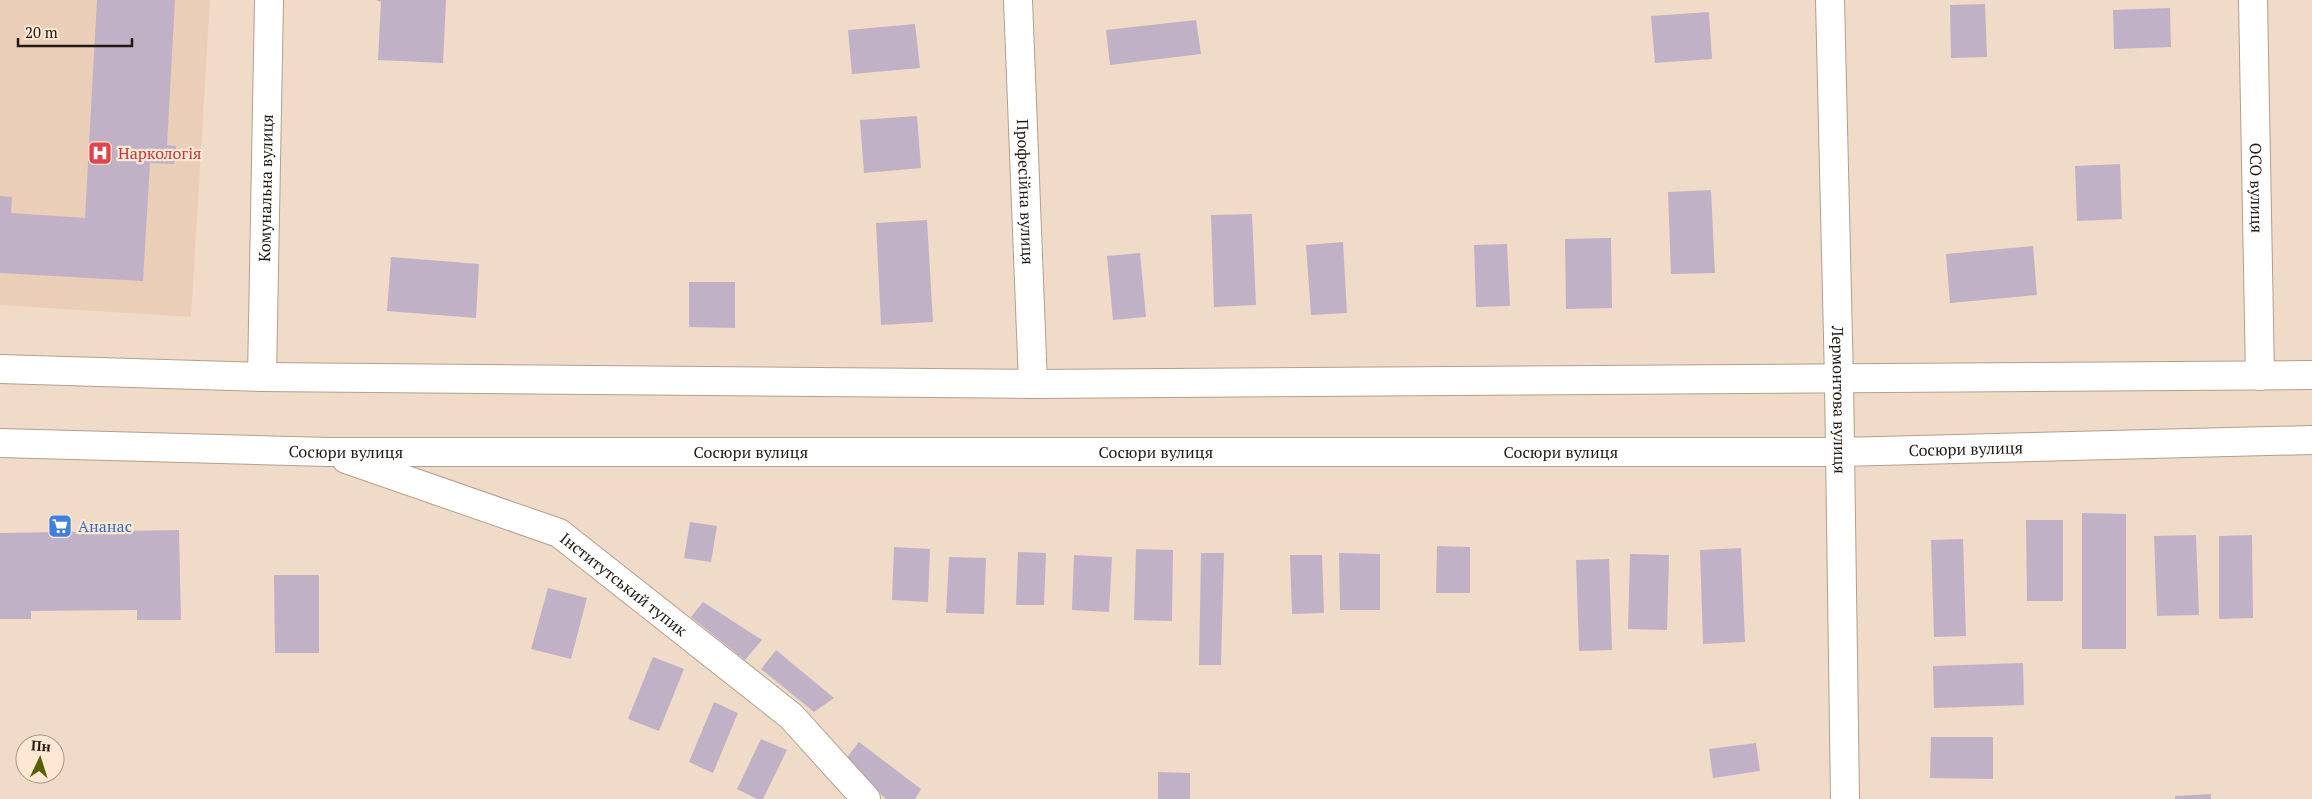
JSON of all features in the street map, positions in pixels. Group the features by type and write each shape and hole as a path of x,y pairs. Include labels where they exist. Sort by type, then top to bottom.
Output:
{"street":[{"name":"Комунальна вулиця","path":"262,377 269,0"},
{"name":"Професійна вулиця","path":"1018,0 1033,384"},
{"name":"Лермонтова вулиця","path":"1830,0 1839,380 1845,799"},
{"name":"ОСО вулиця","path":"2253,0 2260,376"},
{"path":"0,369 262,377 1033,384 1839,380 2312,375"},
{"name":"Сосюри вулиця","path":"0,443 328,452 1840,452 2312,440"},
{"name":"Інститутський тупик","path":"328,452 559,533 791,716 866,799"}],"shaded area":[{"name":"Наркологія","path":"0,0 210,0 191,317 0,305"}],"building":[{"path":"97,0 175,0 167,145 176,146 174,164 150,163 143,281 0,273 0,196 12,197 11,213 85,218"},
{"path":"376,0 446,0 443,63 378,60 381,2"},
{"path":"1985,4 1987,57 1951,58 1950,5"},
{"path":"2170,8 2171,47 2114,49 2113,10"},
{"path":"1709,12 1712,59 1655,63 1651,16"},
{"path":"1196,20 1201,54 1110,65 1106,30"},
{"path":"915,24 920,68 852,74 848,30"},
{"path":"917,116 921,168 864,173 860,120"},
{"path":"2120,164 2122,219 2077,221 2075,166"},
{"path":"1711,190 1715,273 1671,274 1668,192"},
{"path":"1252,214 1256,305 1214,307 1211,215"},
{"path":"927,220 933,322 881,325 876,223"},
{"path":"1611,238 1612,308 1566,309 1565,239"},
{"path":"1343,242 1347,313 1311,315 1306,245"},
{"path":"1507,244 1510,306 1476,307 1474,245"},
{"path":"2033,246 2037,295 1950,303 1946,254"},
{"path":"1140,253 1146,317 1113,320 1107,256"},
{"path":"391,257 479,264 476,318 387,311"},
{"path":"689,282 735,282 735,328 689,327"},
{"path":"2082,513 2126,514 2126,649 2082,649"},
{"path":"2026,520 2063,520 2063,601 2027,601"},
{"path":"690,522 717,526 711,562 684,558"},
{"path":"179,530 181,620 137,620 137,610 31,611 31,619 0,619 0,533"},
{"path":"2196,535 2199,615 2157,616 2154,536"},
{"path":"2252,535 2253,618 2219,619 2219,536"},
{"path":"1963,539 1966,636 1934,637 1931,540"},
{"path":"1437,546 1470,547 1470,593 1436,593"},
{"path":"894,547 930,549 928,602 892,600"},
{"path":"1741,548 1745,642 1703,644 1700,550"},
{"path":"1136,549 1173,550 1172,621 1134,620"},
{"path":"1018,552 1046,553 1044,605 1016,605"},
{"path":"1201,553 1224,553 1221,665 1199,665"},
{"path":"1339,553 1380,554 1380,610 1340,610"},
{"path":"1630,554 1669,555 1667,630 1628,629"},
{"path":"1074,555 1112,557 1109,612 1072,610"},
{"path":"1290,555 1322,555 1324,613 1292,614"},
{"path":"949,557 986,558 984,614 946,613"},
{"path":"1609,559 1612,650 1579,651 1576,560"},
{"path":"274,575 319,575 319,653 275,653"},
{"path":"548,588 587,598 571,659 531,649"},
{"path":"703,602 762,640 745,660 691,617"},
{"path":"776,650 834,698 814,712 761,669"},
{"path":"653,657 684,669 659,731 628,719"},
{"path":"2023,663 2024,705 1934,708 1933,666"},
{"path":"714,702 738,713 713,773 689,762"},
{"path":"1931,737 1993,737 1993,779 1930,778"},
{"path":"761,739 787,750 763,799 757,799 737,789"},
{"path":"859,742 921,789 915,799 886,799 845,760"},
{"path":"1756,743 1760,771 1713,778 1709,749"},
{"path":"1158,772 1190,773 1190,799 1158,799"},
{"path":"2211,794 2211,799 2175,799 2175,796"}],"place":[{"name":"Наркологія","path":"100,153"},
{"name":"Ананас","path":"60,526"}]}
